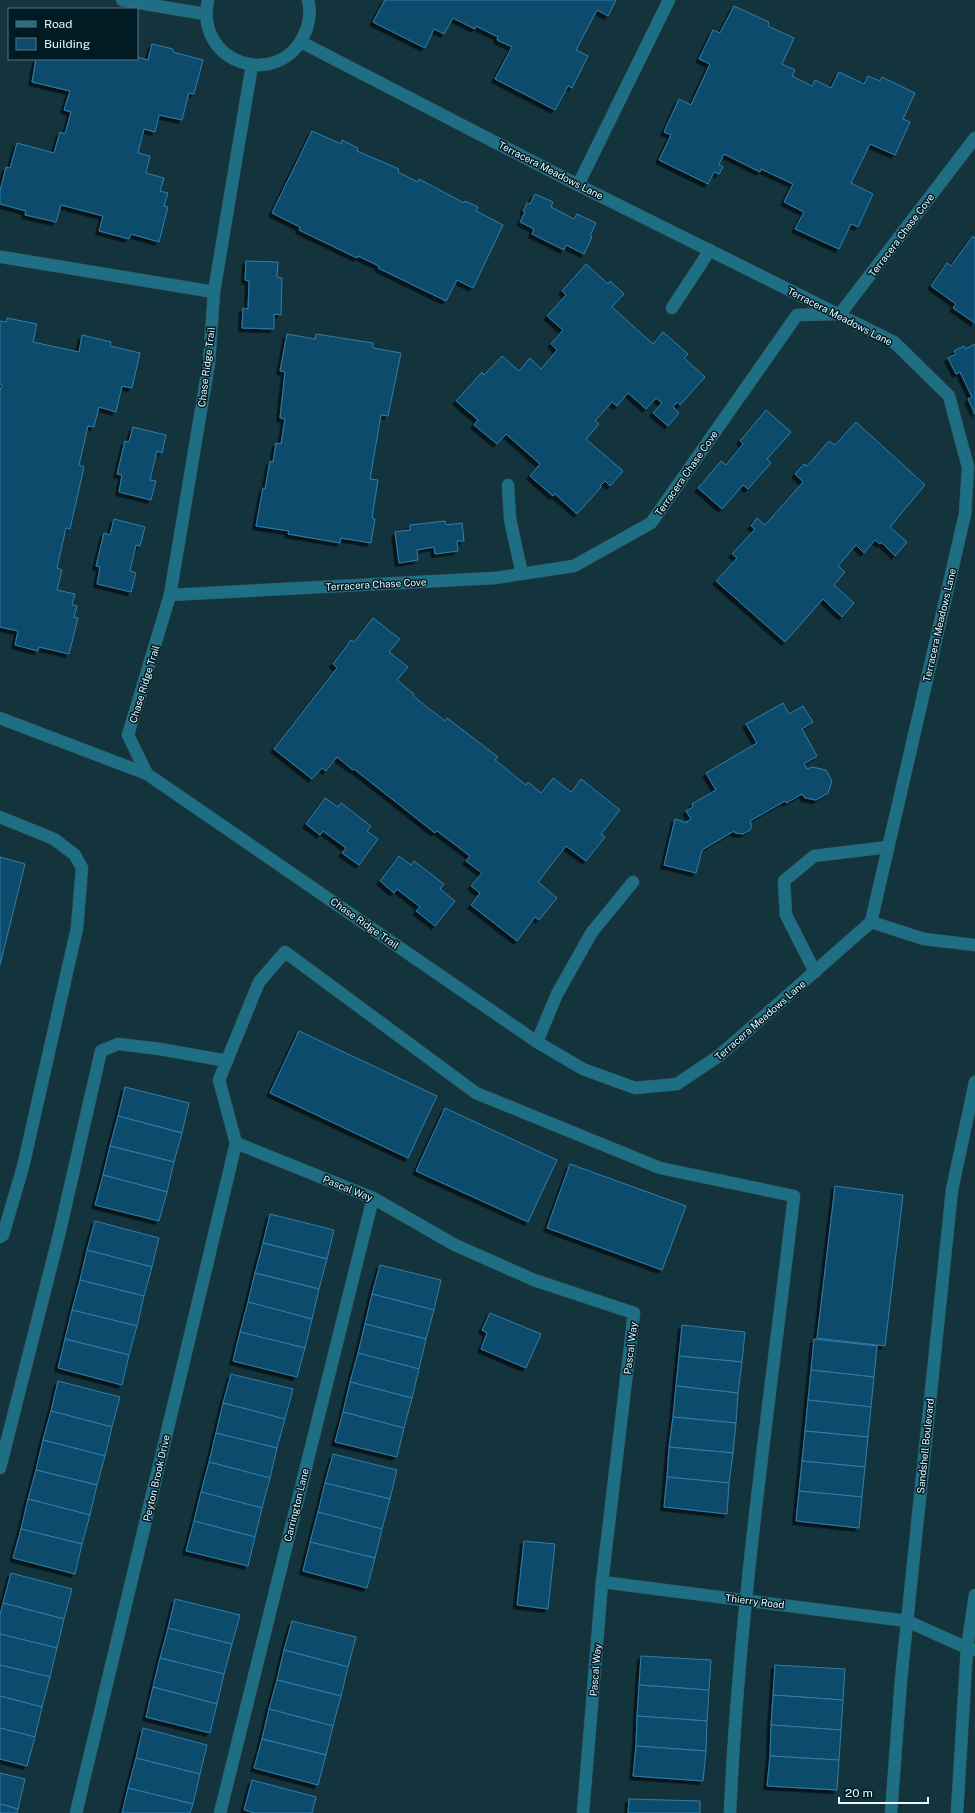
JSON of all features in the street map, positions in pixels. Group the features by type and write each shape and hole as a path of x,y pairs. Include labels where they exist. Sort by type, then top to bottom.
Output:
{"street":[{"path":"122,0 205,14"},
{"path":"208,0 205,14 208,31 217,46 231,58 252,65 270,64 287,57 301,42 309,25 308,0"},
{"path":"578,185 669,0"},
{"name":"Terracera Meadows Lane","path":"301,42 578,185 894,342 949,396 968,467 965,514 871,922 720,1055 677,1084 635,1088"},
{"name":"Chase Ridge Trail","path":"252,65 214,292 209,363 170,596 128,735 147,774 537,1042 583,1069 635,1088"},
{"name":"Terracera Chase Cove","path":"170,596 495,578 522,574 574,566 650,523 797,315 840,314 975,138"},
{"path":"672,308 710,250"},
{"path":"2,257 214,292"},
{"path":"508,485 510,519 522,574"},
{"path":"0,718 147,774"},
{"path":"0,817 54,839 75,855 82,868 75,935 23,1167 3,1235 0,1238"},
{"path":"815,972 786,915 784,881 814,856 888,847"},
{"path":"537,1042 557,994 592,932 633,882"},
{"path":"871,922 924,939 975,945"},
{"path":"236,1144 219,1080 258,982 285,952 476,1093 660,1168 794,1196 746,1600 733,1744 730,1813"},
{"path":"0,1468 59,1235 101,1051 118,1044 160,1049 226,1061"},
{"name":"Sandshell Boulevard","path":"891,1813 907,1621 952,1190 975,1082"},
{"name":"Pascal Way","path":"236,1144 373,1198 455,1246 534,1280 634,1313 602,1582 583,1813"},
{"name":"Peyton Brook Drive","path":"76,1813 236,1144"},
{"name":"Carrington Lane","path":"220,1813 373,1198"},
{"name":"Thierry Road","path":"602,1582 907,1621 971,1649"},
{"path":"957,1813 975,1595"}],"building":[{"path":"385,0 616,0 608,16 597,10 576,50 588,56 572,88 568,86 555,110 495,79 512,47 497,40 498,37 476,26 475,29 453,18 444,34 434,29 425,48 373,22"},
{"path":"734,6 769,22 768,26 794,38 782,64 795,70 792,76 812,86 815,80 831,88 839,72 864,84 868,76 880,81 882,77 915,93 903,119 910,122 895,155 870,144 851,183 873,194 858,227 851,224 839,249 795,229 804,212 784,202 793,184 761,169 760,172 724,154 719,164 723,167 719,174 714,172 708,184 659,160 671,135 664,132 679,99 691,105 710,64 699,59 713,30 720,33"},
{"path":"152,44 173,49 173,52 203,60 194,94 189,93 182,120 159,115 155,132 144,129 138,153 150,156 146,173 164,178 160,191 168,193 164,206 168,207 159,242 131,234 129,239 99,231 103,216 61,205 56,222 25,215 26,211 0,204 0,191 6,167 10,168 17,143 54,153 60,132 65,134 71,112 64,110 70,91 32,82 36,60 138,60 138,57 148,60"},
{"path":"312,131 341,144 342,140 358,148 357,151 399,169 398,172 418,182 419,179 464,203 465,201 478,207 476,211 503,225 473,288 457,280 446,301 378,268 379,266 358,256 357,258 299,230 300,227 272,213"},
{"path":"535,194 553,202 551,207 574,219 577,214 596,223 590,236 592,237 584,254 566,245 564,250 532,234 534,229 520,222 525,212 523,211 527,203 530,204"},
{"path":"973,236 975,238 975,323 953,308 956,304 931,286 947,263 951,266"},
{"path":"246,261 278,262 277,277 282,278 281,315 274,314 274,329 242,328 243,308 248,309 249,281 245,280"},
{"path":"586,264 608,284 610,281 624,294 612,307 653,344 663,332 688,354 684,358 705,377 680,405 677,402 673,407 679,413 668,426 653,413 662,403 656,398 646,409 628,393 617,406 612,402 595,421 599,424 586,439 623,471 610,486 605,481 577,514 555,494 553,496 530,476 540,464 506,434 497,444 474,425 478,420 456,401 482,372 484,375 502,356 519,371 530,358 541,369 557,350 551,344 563,330 547,316 566,295 562,291"},
{"path":"7,318 37,324 33,342 79,352 82,335 111,342 110,346 140,353 132,388 122,386 116,412 99,407 94,427 88,426 79,465 84,467 70,529 66,528 57,568 62,570 57,590 75,594 72,605 77,606 74,617 78,618 69,654 39,647 38,651 15,645 18,631 0,627 0,391 2,385 0,384 0,321 6,322"},
{"path":"287,334 315,339 316,334 373,343 373,348 401,353 388,416 381,415 370,479 378,480 372,518 375,519 371,543 341,538 340,543 288,534 289,531 256,526 270,461 273,462 276,443 281,444 285,419 280,418 285,372 280,371"},
{"path":"975,344 975,414 968,399 972,397 960,372 956,374 948,358 956,354 954,351 964,346 965,349"},
{"path":"766,410 791,432 767,459 771,463 748,489 743,485 722,509 698,488 721,461 726,465 743,444 740,441"},
{"path":"856,422 925,485 890,527 907,542 895,556 881,542 880,544 875,540 864,553 856,545 838,566 845,572 834,585 854,603 842,617 823,599 785,642 716,581 737,558 732,554 755,529 751,526 757,518 765,525 803,482 795,474 804,464 807,466 829,441 835,445"},
{"path":"133,427 166,435 162,453 157,451 150,480 156,481 151,500 119,492 122,475 117,474 125,441 129,442"},
{"path":"114,519 145,527 140,546 136,545 130,571 136,573 131,592 97,584 100,567 96,566 104,533 110,535"},
{"path":"445,521 446,525 462,523 464,541 457,541 458,551 435,554 434,547 417,550 418,560 399,563 395,532 410,530 410,525"},
{"path":"373,618 400,639 389,652 408,667 397,680 414,694 413,696 445,721 447,718 498,757 495,760 526,785 528,782 541,793 553,778 571,792 581,779 620,810 601,834 605,837 586,861 566,846 538,882 557,898 539,920 535,917 517,941 471,905 480,893 471,886 482,873 466,861 470,856 437,831 435,833 337,757 326,771 322,768 312,779 274,749 337,668 333,664 351,640 354,642"},
{"path":"783,703 789,714 803,706 813,722 802,729 817,756 804,764 807,769 812,767 826,770 832,781 828,793 816,800 805,798 802,794 786,803 785,801 750,821 752,826 750,830 743,834 735,833 734,831 702,850 696,873 664,865 675,819 687,823 686,822 691,819 686,811 693,807 692,804 716,790 706,773 757,743 746,724"},
{"path":"325,798 338,807 341,803 371,826 367,831 378,839 359,865 342,853 346,848 323,831 320,835 306,824"},
{"path":"399,856 411,865 414,861 444,884 440,889 455,901 435,926 416,911 420,907 397,889 394,893 380,881"},
{"path":"0,857 25,864 0,965"},
{"path":"299,1031 437,1096 408,1158 270,1093"},
{"path":"125,1087 189,1103 182,1133 118,1116"},
{"path":"445,1108 557,1160 528,1222 416,1171"},
{"path":"118,1116 182,1133 174,1162 110,1146"},
{"path":"110,1146 174,1162 167,1192 103,1175"},
{"path":"570,1164 686,1206 662,1270 547,1228"},
{"path":"103,1175 167,1192 159,1221 95,1205"},
{"path":"835,1186 903,1195 885,1346 817,1338"},
{"path":"270,1214 334,1230 327,1259 263,1243"},
{"path":"95,1221 159,1238 152,1267 87,1250"},
{"path":"263,1243 327,1259 319,1289 255,1273"},
{"path":"87,1250 152,1267 144,1296 80,1280"},
{"path":"380,1265 441,1280 434,1310 372,1294"},
{"path":"255,1273 319,1289 312,1319 248,1302"},
{"path":"80,1280 144,1296 137,1326 72,1310"},
{"path":"372,1294 434,1310 426,1339 365,1324"},
{"path":"248,1302 312,1319 305,1348 240,1332"},
{"path":"72,1310 137,1326 129,1355 65,1339"},
{"path":"490,1313 541,1334 526,1368 481,1349 487,1333 482,1330"},
{"path":"365,1324 426,1339 419,1369 358,1353"},
{"path":"682,1325 745,1332 742,1362 679,1356"},
{"path":"240,1332 305,1348 297,1377 233,1361"},
{"path":"65,1339 129,1355 122,1385 58,1368"},
{"path":"814,1339 877,1346 874,1377 811,1370"},
{"path":"358,1353 419,1369 412,1398 350,1382"},
{"path":"679,1356 742,1362 738,1393 676,1386"},
{"path":"811,1370 874,1377 871,1407 808,1400"},
{"path":"231,1374 293,1389 285,1419 223,1403"},
{"path":"58,1381 120,1397 112,1427 51,1411"},
{"path":"350,1382 412,1398 404,1428 343,1412"},
{"path":"676,1386 738,1393 736,1423 673,1417"},
{"path":"808,1400 871,1407 868,1437 805,1431"},
{"path":"223,1403 285,1419 277,1448 216,1433"},
{"path":"51,1411 112,1427 105,1456 43,1440"},
{"path":"343,1412 404,1428 397,1457 335,1442"},
{"path":"673,1417 736,1423 733,1453 669,1447"},
{"path":"805,1431 868,1437 865,1467 802,1461"},
{"path":"216,1433 277,1448 270,1478 209,1462"},
{"path":"43,1440 105,1456 97,1485 36,1470"},
{"path":"669,1447 733,1453 729,1483 667,1477"},
{"path":"333,1454 397,1470 390,1499 325,1483"},
{"path":"802,1461 865,1467 862,1497 799,1491"},
{"path":"209,1462 270,1478 262,1508 201,1492"},
{"path":"36,1470 97,1485 90,1515 28,1499"},
{"path":"667,1477 729,1483 727,1514 664,1507"},
{"path":"325,1483 390,1499 382,1529 318,1512"},
{"path":"799,1491 862,1497 859,1528 796,1521"},
{"path":"201,1492 262,1508 255,1537 194,1521"},
{"path":"28,1499 90,1515 82,1544 21,1529"},
{"path":"318,1512 382,1529 375,1558 310,1542"},
{"path":"194,1521 255,1537 248,1566 186,1551"},
{"path":"21,1529 82,1544 75,1574 13,1558"},
{"path":"524,1541 555,1544 548,1609 517,1605"},
{"path":"310,1542 375,1558 367,1588 303,1571"},
{"path":"11,1573 72,1589 64,1619 3,1603"},
{"path":"175,1599 240,1615 232,1644 168,1628"},
{"path":"3,1603 64,1619 57,1648 0,1634 0,1615"},
{"path":"292,1621 356,1637 348,1667 284,1650"},
{"path":"168,1628 232,1644 224,1674 160,1658"},
{"path":"0,1634 57,1648 50,1677 0,1665"},
{"path":"284,1650 348,1667 341,1696 277,1680"},
{"path":"641,1656 711,1660 709,1690 639,1685"},
{"path":"160,1658 224,1674 217,1704 153,1687"},
{"path":"0,1665 50,1677 42,1707 0,1696"},
{"path":"775,1665 845,1669 843,1700 773,1695"},
{"path":"277,1680 341,1696 333,1726 269,1709"},
{"path":"639,1685 709,1690 707,1721 637,1716"},
{"path":"153,1687 217,1704 210,1733 146,1717"},
{"path":"773,1695 843,1700 841,1730 771,1725"},
{"path":"0,1696 42,1707 35,1737 0,1728"},
{"path":"269,1709 333,1726 326,1755 262,1739"},
{"path":"637,1716 707,1721 706,1751 636,1746"},
{"path":"771,1725 841,1730 839,1760 770,1756"},
{"path":"0,1728 35,1737 27,1766 0,1759"},
{"path":"143,1728 207,1745 200,1774 136,1758"},
{"path":"262,1739 326,1755 318,1785 254,1768"},
{"path":"636,1746 706,1751 703,1781 633,1776"},
{"path":"770,1756 839,1760 837,1790 767,1786"},
{"path":"136,1758 200,1774 193,1804 128,1788"},
{"path":"0,1773 25,1779 18,1809 0,1804"},
{"path":"252,1780 316,1797 312,1813 255,1813 244,1810"},
{"path":"128,1788 193,1804 190,1813 122,1813"},
{"path":"629,1799 700,1801 700,1813 628,1813"},
{"path":"0,1804 18,1809 17,1813 0,1813"}]}
